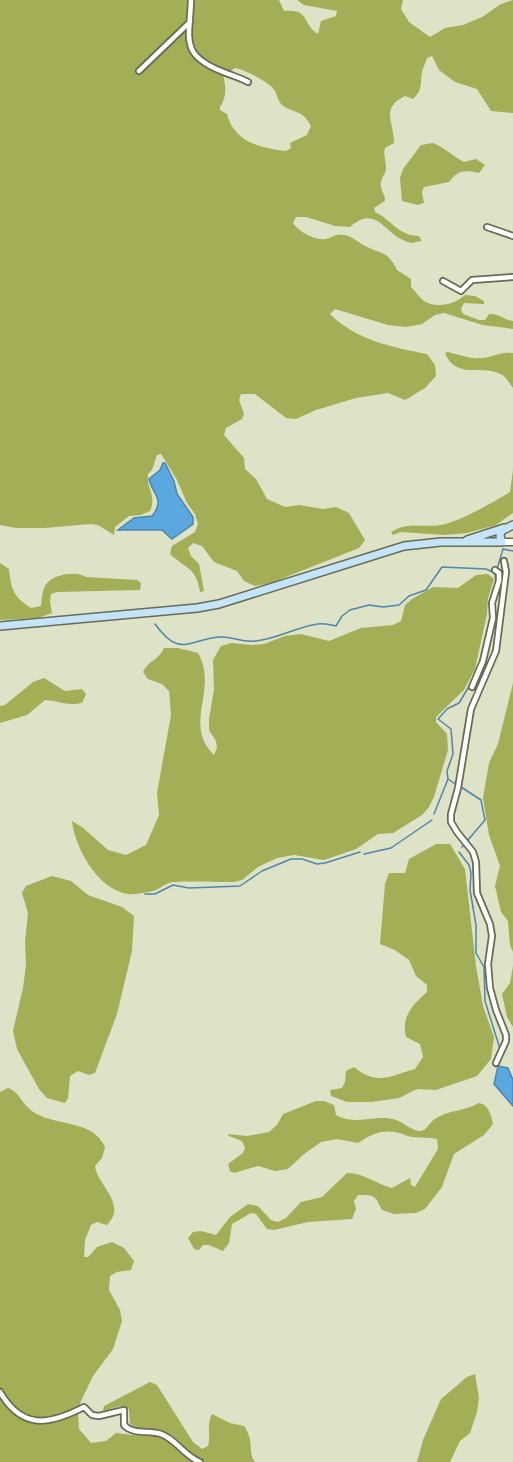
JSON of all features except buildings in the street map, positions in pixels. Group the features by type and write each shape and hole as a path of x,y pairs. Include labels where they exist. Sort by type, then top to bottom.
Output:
{"main road":[{"path":"462,542 513,525"},
{"path":"0,626 219,604 404,546 502,542 500,536 504,528"}],"street":[{"path":"191,0 191,48 199,60 248,82"},
{"path":"139,70 190,22"},
{"path":"487,227 513,236"},
{"path":"443,281 461,291 472,280 513,277"},
{"path":"502,542 513,542"},
{"path":"496,1063 505,1048 506,1035 490,988 488,964 492,936 490,924 477,893 476,862 473,852 451,822 451,814 458,788 471,709 496,651 506,572 504,561"},
{"path":"472,687 483,661 493,618 492,603 499,581 499,573 495,570"},
{"path":"0,1392 11,1408 35,1422 62,1417 84,1407 92,1416 124,1410 124,1425 129,1430 163,1434 187,1455 200,1462"}],"green space":[{"path":"0,0 279,0 284,11 302,14 318,34 321,21 336,16 337,11 304,5 297,0 403,0 401,9 409,22 430,37 445,28 463,25 482,17 501,4 513,0 513,113 491,111 477,89 455,82 439,70 432,56 427,58 420,89 416,96 413,99 405,96 393,105 390,116 394,143 384,151 386,168 381,184 385,201 374,208 375,212 400,230 419,236 422,241 413,243 400,239 380,223 367,218 350,227 335,226 306,217 296,217 293,223 312,237 326,239 339,234 384,254 397,270 411,279 411,287 429,303 446,304 465,295 475,296 484,301 484,304 464,303 461,309 463,314 479,320 485,320 489,314 496,315 513,321 513,329 483,325 444,313 435,315 422,324 406,327 388,325 335,309 330,314 340,323 363,336 387,345 427,354 435,365 436,376 425,388 405,400 388,393 356,398 316,410 296,419 286,418 255,394 241,394 239,400 244,414 242,419 226,428 224,435 244,458 245,469 256,479 267,499 285,507 299,505 323,509 336,507 349,513 365,540 359,548 271,583 255,586 244,581 237,571 214,562 202,546 193,543 188,548 191,556 199,564 204,591 200,592 193,573 170,554 172,546 195,532 198,524 195,514 161,454 157,455 152,470 148,474 152,496 150,511 141,515 129,516 115,527 114,535 98,525 90,524 45,528 16,528 0,525","holes":["235,68 268,84 283,105 300,113 311,126 307,135 290,143 291,148 286,151 267,148 242,137 230,124 227,114 220,110 225,91 223,75 226,70 229,72"]},
{"path":"433,143 464,162 476,159 485,165 479,173 462,172 449,182 424,187 422,192 424,203 418,205 402,201 400,178 403,169 421,145"},
{"path":"445,353 478,358 513,353 513,388 504,376 496,372 456,367"},
{"path":"513,470 513,513 496,525 467,533 444,535 401,532 393,535 391,532 410,526 441,525 476,511 510,492"},
{"path":"0,563 9,569 12,588 17,596 31,608 41,606 43,590 48,582 67,574 137,580 141,583 140,590 57,592 51,594 52,613 38,618 0,620"},
{"path":"488,574 494,579 488,598 487,614 475,669 464,690 436,717 436,722 447,734 448,750 434,797 422,815 393,833 378,834 356,849 324,860 294,855 277,858 258,867 242,880 234,882 173,882 153,891 128,894 107,885 90,866 78,843 72,821 108,850 126,855 146,845 159,815 157,793 171,715 169,691 162,684 148,679 143,672 164,648 178,648 198,653 205,680 200,719 201,731 205,743 214,755 217,748 216,741 209,730 209,719 214,689 213,660 221,646 231,643 264,644 285,636 301,634 329,641 361,628 393,625 401,621 405,605 433,587 458,588 476,575"},
{"path":"44,678 65,691 82,689 86,694 82,703 67,704 45,700 27,715 0,723 0,706 5,705 33,682"},
{"path":"513,683 513,952 510,945 508,921 501,912 495,886 500,866 489,835 483,798 489,763 498,744"},
{"path":"436,844 450,844 465,869 476,966 483,1006 494,1037 491,1059 477,1076 436,1090 417,1089 399,1098 371,1102 347,1102 331,1096 330,1090 342,1088 346,1071 354,1067 370,1076 384,1078 415,1069 423,1057 420,1044 406,1037 405,1023 412,1007 427,992 427,985 416,976 409,960 395,950 380,944 385,884 389,873 405,873 409,859"},
{"path":"52,876 71,881 88,895 122,907 134,916 132,951 117,1014 95,1073 89,1075 78,1071 70,1076 68,1098 65,1103 47,1098 39,1089 17,1049 13,1031 26,965 25,941 28,913 22,893 26,886"},
{"path":"513,966 513,1027 507,1017 502,994 510,983"},
{"path":"8,1088 13,1090 33,1112 85,1128 100,1139 105,1147 102,1158 95,1166 110,1195 114,1210 113,1217 107,1225 97,1222 91,1225 85,1240 84,1257 88,1257 97,1247 112,1242 124,1248 134,1261 131,1270 117,1272 110,1276 109,1290 120,1310 122,1321 113,1349 93,1376 81,1401 78,1413 79,1429 91,1443 106,1441 116,1433 133,1435 136,1427 130,1424 129,1409 120,1406 103,1411 104,1406 150,1382 157,1385 193,1442 202,1449 208,1446 209,1422 212,1414 230,1423 244,1426 249,1436 251,1454 255,1462 0,1462 0,1092"},
{"path":"316,1101 334,1105 336,1115 351,1120 388,1118 421,1131 440,1116 479,1103 487,1108 493,1124 484,1135 454,1154 442,1187 425,1209 416,1213 394,1214 382,1210 374,1197 358,1195 354,1201 356,1209 352,1219 308,1222 274,1230 267,1229 256,1214 251,1213 232,1224 229,1243 223,1251 209,1245 203,1245 199,1250 194,1249 188,1238 193,1232 201,1231 216,1235 230,1217 248,1204 258,1206 271,1220 278,1222 286,1218 301,1202 322,1197 347,1173 359,1175 392,1188 410,1178 411,1185 415,1187 438,1149 437,1139 382,1132 358,1143 337,1139 321,1142 288,1169 275,1171 258,1166 234,1173 230,1171 228,1164 243,1153 245,1148 242,1141 228,1134 247,1136 269,1132 277,1125 283,1114"},
{"path":"475,1374 479,1398 470,1433 460,1441 450,1462 417,1462 423,1440 441,1399 467,1377"}],"water":[{"path":"163,463 174,481 177,494 193,517 193,524 172,539 162,530 118,530 134,518 152,516 158,501 149,479 160,470"},
{"path":"498,1066 508,1068 513,1080 513,1106 494,1084"}],"waterway":[{"path":"497,569 503,549 513,551"},
{"path":"155,624 171,641 178,644 220,637 256,641 310,626 323,624 336,626 342,616 350,610 369,605 383,607 399,605 409,596 426,590 442,567 486,569 495,573"},
{"path":"490,604 496,583 495,574"},
{"path":"480,662 491,618"},
{"path":"434,814 448,779 447,771 453,754 451,729 438,719 447,709 459,703 471,683"},
{"path":"448,779 457,785"},
{"path":"461,787 481,800 485,820 462,847"},
{"path":"364,854 391,848 432,820"},
{"path":"145,894 155,894 173,885 189,888 240,886 262,871 291,859 302,859 317,864 360,852"},
{"path":"459,852 469,865 471,873 470,890 476,925 476,953 484,967 485,1001 500,1049"}]}
